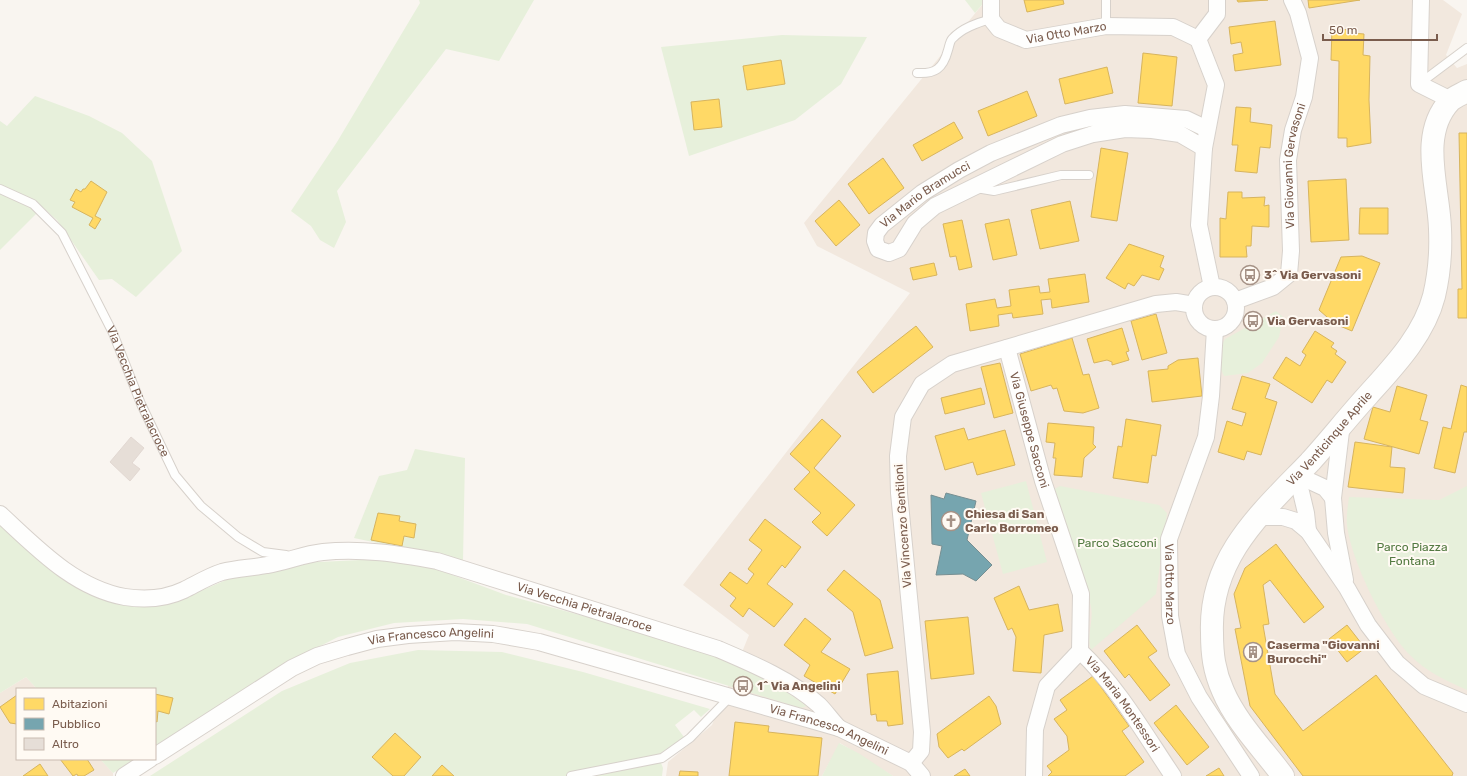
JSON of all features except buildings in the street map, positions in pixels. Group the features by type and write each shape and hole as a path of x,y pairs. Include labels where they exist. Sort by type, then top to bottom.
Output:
{"street":[{"path":"991,0 991,19"},
{"path":"1212,287 1199,225 1204,148 1216,85 1198,40 1217,14 1217,0"},
{"name":"Via Giovanni Gervasoni","path":"1235,301 1273,287 1289,274 1291,251 1288,160 1293,130 1304,97 1310,58 1298,13 1292,0"},
{"path":"1421,0 1419,84 1459,96"},
{"name":"Via Otto Marzo","path":"991,19 1000,29 1026,40 1106,26 1173,27 1198,40"},
{"name":"Via Venticinque Aprile","path":"1283,776 1235,713 1223,692 1213,660 1211,623 1217,586 1232,551 1258,517 1297,475 1408,347 1421,328 1434,297 1439,268 1440,228 1432,143 1437,120 1459,96"},
{"name":"Via Mario Bramucci","path":"1204,148 1180,134 1152,130 1125,129 1093,134 1062,144 971,187 930,210 915,223 899,249 889,253 878,249 875,241 876,233 882,225 922,193 959,170 991,153 1053,127 1090,118 1125,114 1186,119 1207,129"},
{"path":"1212,287 1225,290 1235,301 1235,312 1232,320 1226,325 1215,329 1207,328 1200,323 1194,313 1194,305 1201,292 1212,287"},
{"name":"Via Vincenzo Gentiloni","path":"912,763 921,752 922,732 899,493 898,456 903,417 922,384 952,364 1156,304 1176,302 1194,305"},
{"name":"Via Otto Marzo","path":"1215,329 1212,396 1206,438 1168,540 1170,616 1177,654 1199,697 1251,776"},
{"name":"Via Giuseppe Sacconi","path":"1007,348 1043,481 1081,594 1080,651"},
{"path":"1342,423 1333,498 1336,533 1347,588"},
{"path":"1297,475 1325,488 1333,498"},
{"path":"1297,475 1306,512 1308,531"},
{"name":"Via Vecchia Pietralacroce","path":"0,514 57,565 74,577 124,597 152,599 182,591 217,573 267,565 322,552 355,550 394,553 437,561 718,650 747,661 797,688 819,705 839,728"},
{"path":"1258,517 1282,517 1296,521 1308,531 1347,588 1368,625 1397,663 1424,686 1467,704"},
{"name":"Via Francesco Angelini","path":"156,755 292,668 317,656 377,639 408,635 455,632 493,634 539,642 729,698 839,728 912,763 922,776"},
{"name":"Via Maria Montessori","path":"1034,776 1035,729 1047,686 1080,651 1096,666 1114,688 1173,776"},
{"path":"124,776 148,760"}],"lane":[{"path":"1106,0 1106,26"},
{"path":"917,73 930,74 939,68 947,54 951,40 972,25 991,19"},
{"path":"1419,84 1467,48"},
{"path":"971,187 994,191 1061,175 1089,175"},
{"name":"Via Vecchia Pietralacroce","path":"0,189 33,204 62,233 113,333 141,404 176,475 201,506 238,537 263,552 279,555 307,555"},
{"path":"571,776 662,758 690,738 729,698"}],"shaded area":[{"path":"986,0 1443,0 1462,14 1446,55 1457,68 1467,64 1467,776 893,776 840,743 822,776 666,776 668,762 712,725 749,635 683,585 910,293 817,246 804,223"},
{"path":"26,677 36,688 16,688 16,760 101,760 113,773 113,776 0,776 0,693"}],"green space":[{"path":"419,0 534,0 499,61 446,49 337,191 346,222 334,248 320,240 311,226 291,211 337,142 420,3"},
{"path":"965,0 986,0 975,13"},
{"path":"782,35 867,37 841,84 795,120 689,156 661,47"},
{"path":"35,96 89,116 122,133 152,161 182,251 136,297 112,279 99,280 57,220 40,205 37,213 0,250 0,121 7,126"},
{"path":"1276,311 1283,317 1279,337 1262,363 1248,373 1224,376 1215,357 1225,339"},
{"path":"415,449 465,458 463,561 354,538 379,476 407,470"},
{"path":"1026,481 1047,562 1003,574 981,493"},
{"name":"Parco Sacconi","path":"1060,486 1159,505 1167,513 1156,594 1091,650 1089,639 1092,612 1088,592 1079,563 1053,490"},
{"name":"Parco Piazza Fontana","path":"1467,486 1467,690 1429,671 1416,661 1400,644 1380,612 1362,575 1350,540 1347,518 1349,497 1439,500"},
{"path":"0,520 99,593 170,604 233,577 297,563 382,559 423,564 506,595 609,623 751,668 807,706 801,708 527,624 463,619 394,623 338,637 291,661 156,745 156,688 36,688 26,677 0,693"},
{"path":"418,650 502,652 583,672 710,709 701,717 694,710 675,725 684,737 658,755 663,768 662,776 150,776 282,691 350,663"},
{"path":"839,743 860,754 893,776 822,776"},
{"path":"101,760 133,760 113,773"}],"place":[{"name":"3^ Via Gervasoni","path":"1250,275"},
{"name":"Via Gervasoni","path":"1253,321"},
{"name":"Chiesa di San Carlo Borromeo","path":"951,521"},
{"name":"Caserma \"Giovanni Burocchi\"","path":"1253,652"},
{"name":"1^ Via Angelini","path":"743,686"}]}
